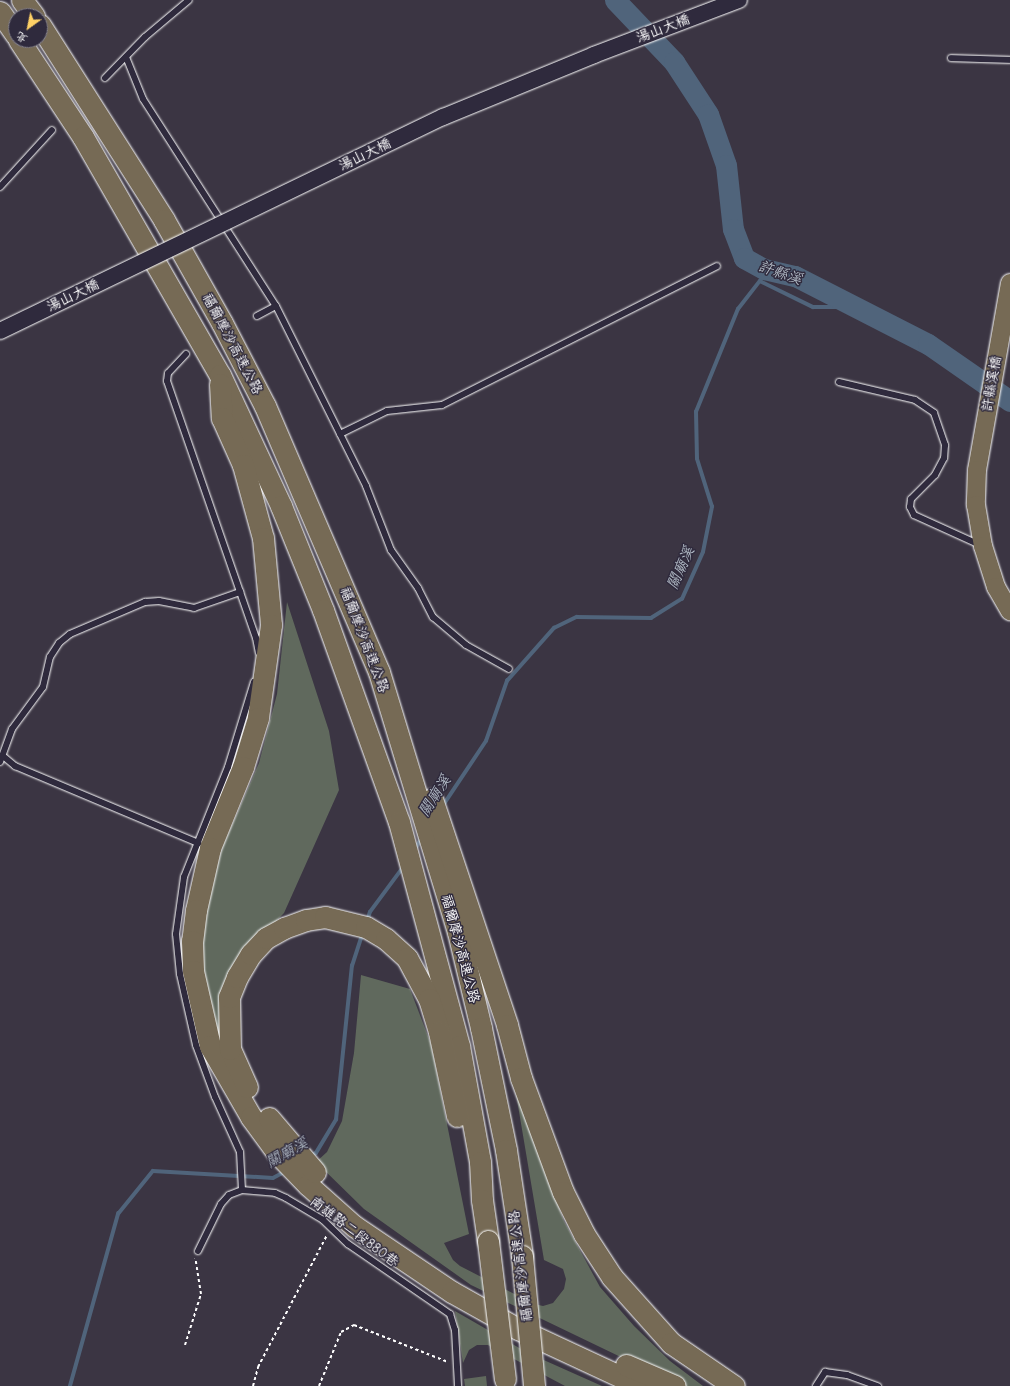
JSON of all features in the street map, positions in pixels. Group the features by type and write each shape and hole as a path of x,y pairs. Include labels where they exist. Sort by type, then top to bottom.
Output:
{"highway":[{"path":"0,12 8,24"},
{"name":"福爾摩沙高速公路","path":"48,38 164,220 222,323 265,406 402,729 466,929 481,1028 506,1150 522,1256 534,1386"},
{"name":"福爾摩沙高速公路","path":"24,48 87,143 220,375 286,520 323,610 374,756 399,822 459,1046 480,1162 482,1200 505,1382"},
{"path":"220,375 222,418 243,465 263,538 271,625 258,718 243,767 210,848 202,879 192,941 193,970 210,1046 236,1093 284,1150 354,1226 452,1292 526,1332 641,1386"},
{"path":"284,1150 241,1078 230,1049 229,997 237,976 251,954 266,938 306,920 325,917 366,927 386,939 406,958 428,999 439,1032 467,1167 482,1200"},
{"path":"466,929 563,1192 584,1234 612,1277 671,1343 734,1386"},
{"path":"315,1183 394,1241 468,1288 535,1323 675,1386"}],"main road":[{"name":"許縣溪橋","path":"1008,290 977,470 976,505 983,546 996,587 1010,611"}],"street":[{"name":"湯山大橋","path":"0,332 443,117 594,55 740,0"}],"lane":[{"path":"105,78 189,0"},
{"path":"126,57 143,99 276,306 366,486 391,550 418,588 433,617 466,645 509,669"},
{"path":"951,58 1010,60"},
{"path":"0,186 52,130"},
{"path":"340,434 387,411 442,405 717,266"},
{"path":"257,316 276,306"},
{"path":"186,354 168,373 166,381 256,638 258,661"},
{"path":"839,382 915,400 934,413 945,445 944,458 935,475 910,498 910,507 914,515 983,546"},
{"path":"198,843 15,766 2,759 12,729 43,687 50,658 59,643 70,634 145,602 160,601 194,608 240,592"},
{"path":"198,1251 225,1198 242,1188 242,1159 196,1045 180,974 176,934 181,892 198,843 228,767 256,674"},
{"name":"南雄路二段880巷","path":"242,1188 275,1193 323,1220 330,1228 388,1274 450,1314 455,1330 458,1386"},
{"path":"816,1384 825,1372 847,1375 878,1386"}],"path":[{"path":"253,1386 258,1367 330,1228"},
{"path":"185,1345 201,1294 194,1260 198,1251"},
{"path":"319,1386 341,1332 354,1325 457,1365"}],"green space":[{"path":"287,602 329,731 339,790 284,913 248,950 222,1053 203,988 202,945 208,899 222,848 259,763 277,694"},
{"path":"361,975 410,989 431,1044 469,1234 444,1243 453,1260 460,1266 534,1304 543,1306 553,1303 564,1289 566,1279 563,1269 544,1260 512,1070 531,1134 564,1221 600,1287 634,1326 670,1361 703,1386 686,1386 654,1373 471,1285 364,1209 316,1162 327,1152 342,1121 354,1053"},
{"path":"455,1311 528,1353 602,1386 565,1386 488,1345 477,1345 469,1350 463,1363"},
{"path":"486,1376 487,1386 465,1386 464,1379"}],"waterway":[{"name":"許縣溪","path":"615,0 674,62 708,114 726,165 733,229 744,258 764,269 795,276 928,344 1010,401"},
{"name":"關廟溪","path":"442,807 486,741 507,681 554,628 577,617 651,618 682,599 703,552 712,507 697,459 696,412 738,309 760,281 813,307 855,307"},
{"name":"關廟溪","path":"415,849 422,838"},
{"name":"關廟溪","path":"367,921 370,912 404,866"},
{"name":"關廟溪","path":"310,1157 316,1153 336,1120 352,966 363,932"},
{"name":"關廟溪","path":"70,1386 118,1214 153,1171 273,1178 286,1171"}]}
